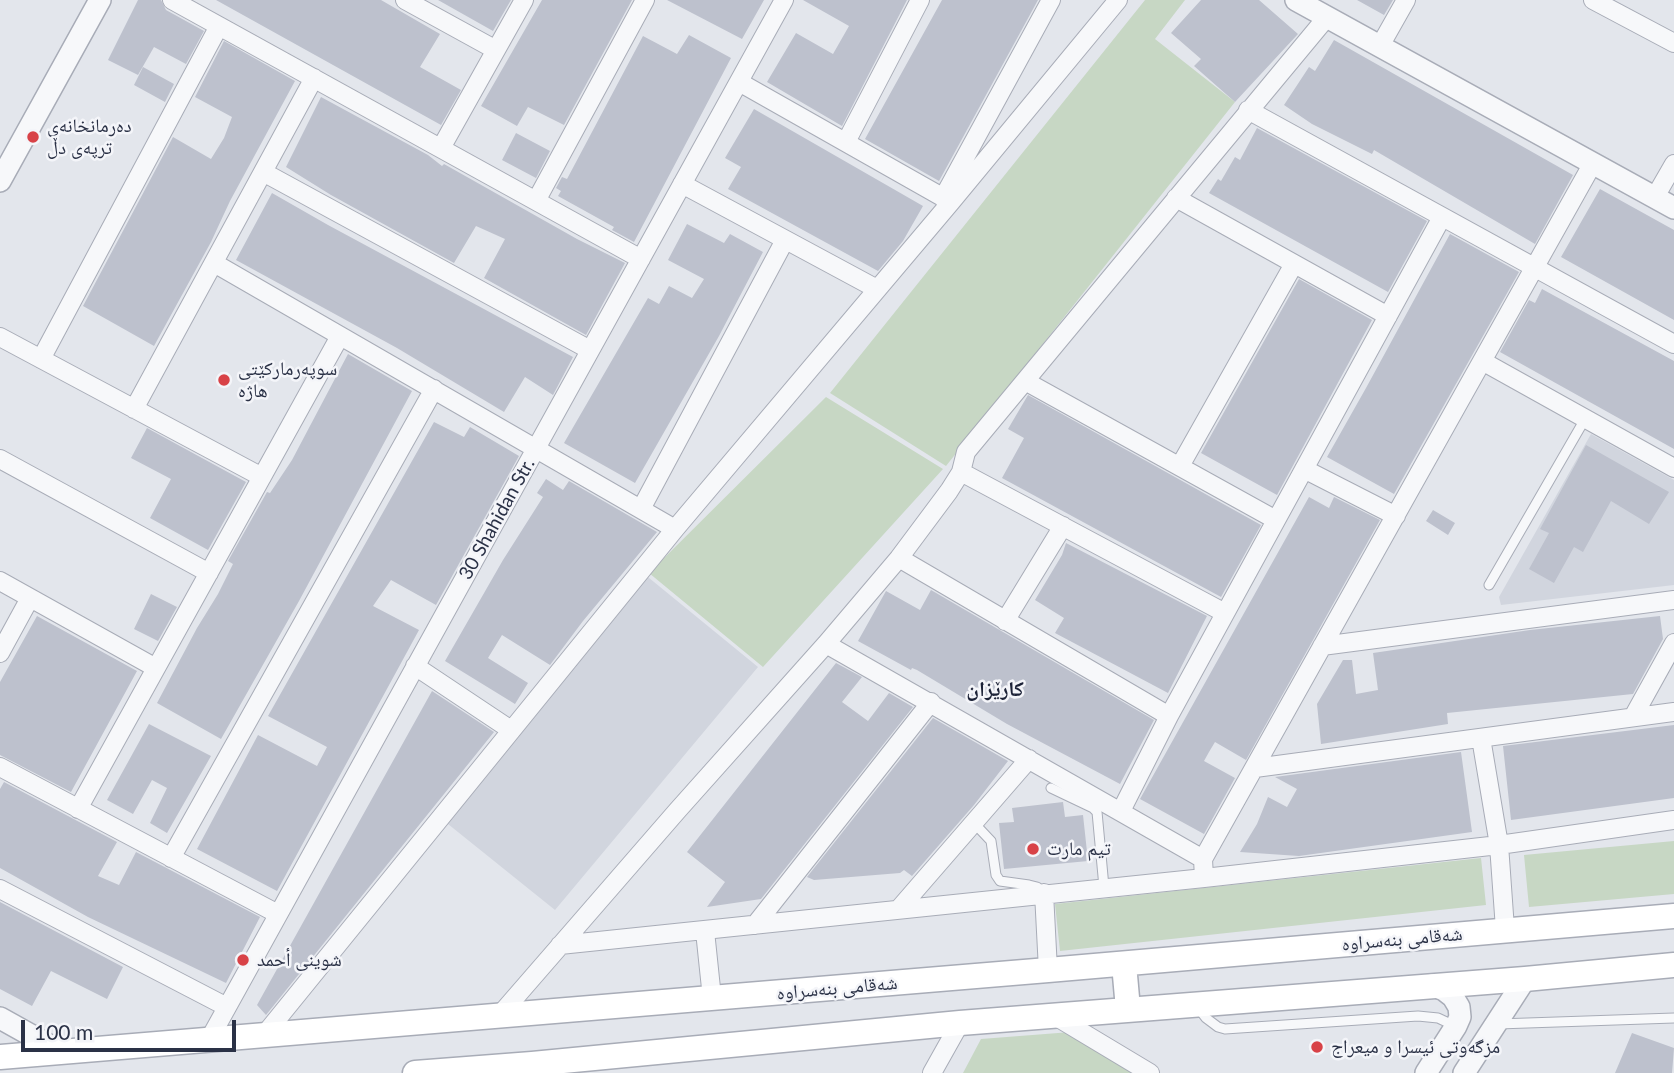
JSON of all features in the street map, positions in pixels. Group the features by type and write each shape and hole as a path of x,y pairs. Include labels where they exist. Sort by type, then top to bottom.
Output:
{"main road":[{"name":"شەقامی بنەسراوە","path":"0,1056 1674,916"},
{"path":"1124,964 1128,1009"},
{"path":"419,1073 526,1069 960,1023 1674,965"}],"street":[{"path":"0,181 100,0"},
{"path":"172,0 640,259"},
{"path":"405,0 496,50"},
{"path":"441,148 524,0"},
{"path":"536,201 645,0"},
{"name":"30 Shahidan Str.","path":"210,1038 784,0"},
{"path":"846,142 920,0"},
{"path":"947,200 1051,0"},
{"path":"265,1034 675,529 877,289 947,200 1118,0"},
{"path":"1296,0 1674,208"},
{"path":"1380,46 1406,0"},
{"path":"1593,0 1674,43"},
{"path":"499,1016 827,644 899,558 961,472 966,453 1327,17"},
{"path":"41,359 219,26"},
{"path":"134,409 314,78"},
{"path":"739,82 947,200"},
{"path":"1248,110 1674,344"},
{"path":"1204,878 1203,859 1593,163"},
{"path":"1655,197 1674,164"},
{"path":"263,172 590,350"},
{"path":"682,184 877,289"},
{"path":"1175,198 1388,316"},
{"path":"1121,811 1169,716 1442,216"},
{"path":"640,509 785,240"},
{"path":"214,263 675,529"},
{"path":"1180,466 1293,264"},
{"path":"78,809 340,336"},
{"path":"0,337 262,477"},
{"path":"1482,361 1674,468"},
{"path":"1025,381 1276,520"},
{"path":"172,858 434,389"},
{"path":"0,459 209,573"},
{"path":"1304,469 1396,516"},
{"path":"961,472 1225,613"},
{"path":"1005,621 1063,526"},
{"path":"899,558 1169,716"},
{"path":"0,581 156,668"},
{"path":"0,653 30,598"},
{"path":"1322,646 1674,600"},
{"path":"1633,718 1674,643"},
{"path":"827,644 1203,859"},
{"path":"415,666 511,730"},
{"path":"755,925 931,702"},
{"path":"1255,768 1674,712"},
{"path":"1481,738 1499,845 1505,929"},
{"path":"898,910 1029,759"},
{"path":"0,766 278,914"},
{"path":"560,945 1499,845 1674,820"},
{"path":"0,889 227,1007"},
{"path":"1044,893 1048,970"},
{"path":"705,931 712,998"},
{"path":"1464,1073 1525,979"},
{"path":"1426,1073 1457,1027 1460,1017 1459,1007 1453,997 1432,985"},
{"path":"1055,1016 1146,1072"},
{"path":"0,1018 61,1052"},
{"path":"932,1073 960,1023"}],"lane":[{"path":"1489,585 1585,419"},
{"path":"1051,788 1097,812 1104,887"},
{"path":"974,823 991,842 996,875 1000,881 1037,887 1044,893"},
{"path":"1195,1004 1206,1018 1225,1029 1418,1016 1438,1018 1457,1027"},
{"path":"1496,1024 1674,1017"}],"shaded area":[{"path":"1591,434 1674,480 1674,585 1501,605 1499,597"},
{"path":"643,573 758,667 555,910 443,820"}],"green space":[{"path":"1145,0 1185,0 1155,39 1235,102 946,466 830,393"},
{"path":"826,397 943,469 763,667 649,573"},
{"path":"1674,841 1674,894 1529,907 1524,855"},
{"path":"1481,858 1486,905 1060,951 1055,904"},
{"path":"1071,1032 1141,1073 963,1073 981,1039"}],"building":[{"path":"138,0 161,0 166,10 204,31 186,64 154,47 138,75 108,60"},
{"path":"216,0 381,0 440,34 420,67 461,90 441,125"},
{"path":"438,0 511,0 493,31"},
{"path":"542,0 632,0 564,125 528,107 517,126 481,106"},
{"path":"667,0 764,0 742,39"},
{"path":"803,0 907,0 842,126 767,82 796,33 833,54 849,26"},
{"path":"942,0 1038,0 939,181 865,139"},
{"path":"1201,0 1259,0 1298,34 1235,102 1194,66 1201,59 1171,33"},
{"path":"1357,0 1393,0 1384,15"},
{"path":"689,35 731,58 634,242 612,230 614,227 558,196 561,191 556,188 562,177 567,179 643,36 677,54"},
{"path":"1334,40 1573,175 1535,244 1374,150 1372,154 1312,124 1284,105 1309,67 1315,71"},
{"path":"224,41 295,81 154,346 83,306 173,137 211,159 224,138 232,117 195,97"},
{"path":"143,67 174,84 165,102 134,85"},
{"path":"321,97 428,155 442,166 444,164 625,263 586,335 484,278 505,239 476,226 454,263 286,167"},
{"path":"754,109 923,206 903,241 878,271 728,189 741,167 725,158"},
{"path":"1257,128 1427,221 1388,292 1209,193 1218,179 1221,181 1235,157 1240,160"},
{"path":"516,133 550,151 536,178 502,160"},
{"path":"1600,189 1674,230 1674,320 1561,257"},
{"path":"272,193 573,357 553,395 525,377 504,412 397,348 236,260"},
{"path":"687,224 724,243 730,234 763,252 719,336 635,483 564,443 648,298 659,304 669,286 692,298 704,279 668,260"},
{"path":"1450,234 1519,272 1394,494 1327,457"},
{"path":"1299,279 1372,320 1277,495 1201,453"},
{"path":"1542,289 1674,361 1674,449 1500,352 1529,300 1535,303"},
{"path":"348,354 412,391 221,739 157,703 233,564 228,561 267,492 270,493 292,460"},
{"path":"1028,395 1261,525 1221,597 1002,478 1024,438 1008,429"},
{"path":"434,422 464,437 470,427 519,456 436,605 391,580 373,606 419,630 277,891 197,849 258,735 317,766 327,747 268,716"},
{"path":"147,428 246,482 208,550 150,518 171,479 131,458"},
{"path":"1586,445 1669,492 1649,524 1611,501 1583,552 1574,547 1554,583 1529,569 1549,533 1540,529"},
{"path":"546,479 563,490 569,481 657,532 550,665 502,635 488,658 528,683 515,704 445,661 543,497 537,493"},
{"path":"1309,497 1329,508 1334,497 1380,520 1246,760 1215,742 1209,752 1204,761 1235,778 1204,834 1140,799"},
{"path":"1433,510 1455,523 1448,535 1426,521"},
{"path":"1066,543 1207,616 1168,693 1055,633 1064,618 1035,600 1062,555"},
{"path":"931,590 1154,720 1120,784 1007,724 917,670 911,670 858,641 886,591 920,610"},
{"path":"151,594 177,607 158,641 134,629"},
{"path":"37,616 137,671 71,792 0,755 0,682"},
{"path":"1660,616 1663,639 1633,694 1447,713 1448,724 1321,744 1317,704 1343,660 1352,660 1356,694 1378,690 1373,653 1530,630"},
{"path":"836,663 862,677 842,702 868,721 889,693 913,707 761,899 707,907 725,882 687,852"},
{"path":"432,691 494,732 266,1015 257,1005"},
{"path":"933,718 1008,761 912,876 904,870 900,873 814,880 807,877"},
{"path":"149,724 211,756 167,833 150,823 167,788 152,780 133,814 107,800"},
{"path":"1674,725 1674,798 1511,820 1503,746"},
{"path":"1461,752 1472,832 1299,856 1240,852 1257,824 1268,797 1287,807 1297,789 1275,777"},
{"path":"4,782 117,842 98,876 119,885 136,852 260,917 226,983 88,917 0,868 0,789"},
{"path":"1063,802 1065,817 1083,815 1088,861 1004,869 999,823 1014,822 1012,808"},
{"path":"0,902 123,967 107,999 51,971 32,1006 0,989"},
{"path":"1632,1033 1674,1048 1672,1073 1615,1073"}],"place":[{"name":"دەرمانخانەی ترپەی دڵ","path":"33,137"},
{"name":"سوپەرمارکێتی هاژە","path":"224,380"},
{"name":"تيم مارت","path":"1033,849"},
{"name":"شوینی أحمد","path":"243,960"},
{"name":"مزگەوتی ئیسرا و میعراج","path":"1317,1047"}],"district":[{"name":"کارێزان","path":"995,689"}]}
